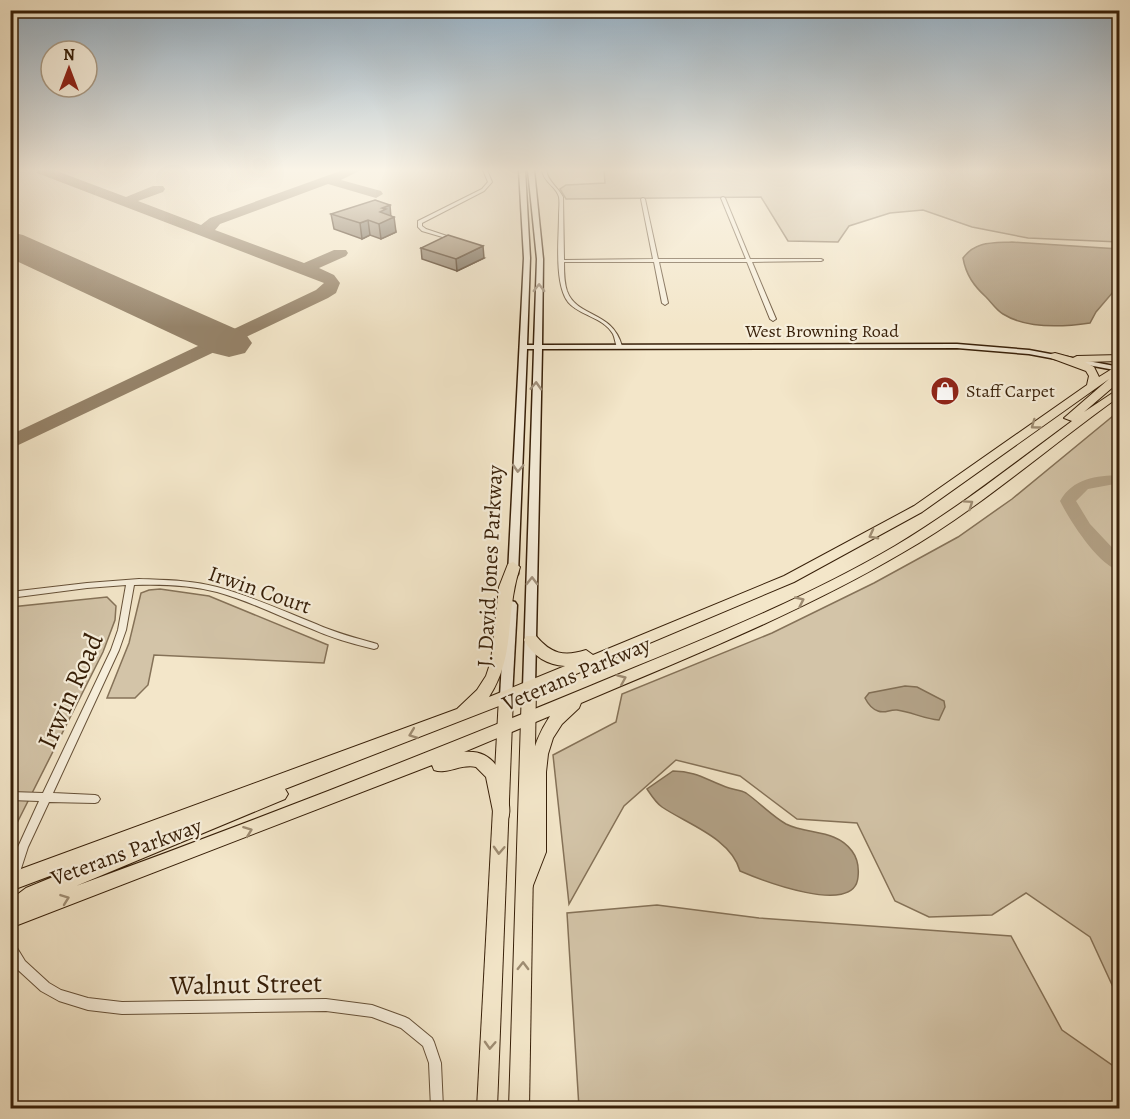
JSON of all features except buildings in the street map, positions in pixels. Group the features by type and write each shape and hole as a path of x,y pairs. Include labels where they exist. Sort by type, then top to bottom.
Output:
{"highway":[{"path":"1055,356 1090,369 1094,376 1092,384"},
{"path":"1054,441 1069,420 1116,379 1119,371 1119,365 1072,359"},
{"name":"Veterans Parkway","path":"11,885 443,722 711,613 797,574 918,509 1119,365"},
{"name":"Veterans Parkway","path":"10,917 274,822 505,729 748,625 857,572 942,523 996,485 1119,391"},
{"path":"1090,413 1102,410 1119,398"},
{"path":"443,722 476,701 494,677 499,663 505,585 513,567"},
{"path":"531,640 548,657 567,661 592,654 691,614 711,613"},
{"path":"525,882 537,854 539,749 553,722 585,695"},
{"path":"274,822 308,817 460,758 478,760 493,771 498,788 501,816"},
{"path":"10,917 16,907 33,894 305,783 330,766"}],"main road":[{"name":"J. David Jones Parkway","path":"487,1108 527,258 524,222"},
{"name":"J. David Jones Parkway","path":"519,1108 540,259 536,222"},
{"path":"538,331 541,336 554,343 607,346"},
{"name":"West Browning Road","path":"523,347 945,346 1072,359"}],"street":[{"path":"420,222 424,230 455,240"},
{"path":"562,222 564,289 577,305 609,325 618,339 619,346"},
{"path":"648,222 665,303"},
{"path":"733,222 773,319"},
{"path":"563,261 821,260"},
{"name":"Irwin Court","path":"10,595 130,583 183,583 218,590 332,635 374,646"},
{"name":"Irwin Road","path":"11,885 23,847 109,667 122,630 130,583"},
{"path":"10,796 95,799"},
{"name":"Walnut Street","path":"10,948 21,965 45,987 59,995 88,1004 122,1008 326,1005 372,1011 405,1023 428,1042 435,1064 437,1108"}],"shaded area":[{"path":"776,222 861,222 849,226 838,242 788,241"},
{"path":"958,222 1119,222 1119,242 1028,238"},
{"path":"1012,242 1119,249 1119,285 1096,312 1090,323 1045,326 1013,319 998,310 978,289 968,275 963,258 973,248 979,246"},
{"path":"1119,411 1119,1000 1090,937 1026,893 992,915 929,917 895,901 857,823 797,819 740,776 676,760 624,806 569,904 553,755 616,722 622,694 772,633 874,583 958,537 1012,499"},
{"path":"160,589 209,596 328,645 324,663 154,655 148,685 135,698 107,698 129,643 141,593"},
{"path":"107,597 116,606 115,620 103,652 11,835 11,607"},
{"path":"905,686 917,687 944,701 945,707 939,720 897,710 881,712 872,708 865,698 869,693"},
{"path":"673,771 696,775 744,792 786,824 838,839 852,851 857,860 858,877 853,889 841,894 825,895 806,892 740,871 728,849 707,833 662,807 650,794 647,789"},
{"path":"657,905 759,918 1011,936 1062,1030 1119,1070 1119,1108 579,1108 567,913"}],"waterway":[{"path":"1120,479 1090,483 1077,489 1068,501 1091,536 1120,566"}],"taxiway":[{"path":"181,222 209,233"},
{"path":"209,233 207,227 213,222"},
{"path":"209,233 304,269"},
{"path":"304,269 340,253"},
{"path":"10,443 330,289 332,283 328,278 304,269"}],"runway":[{"path":"10,243 229,343"}],"place":[{"name":"Staff Carpet","path":"945,391"}]}
